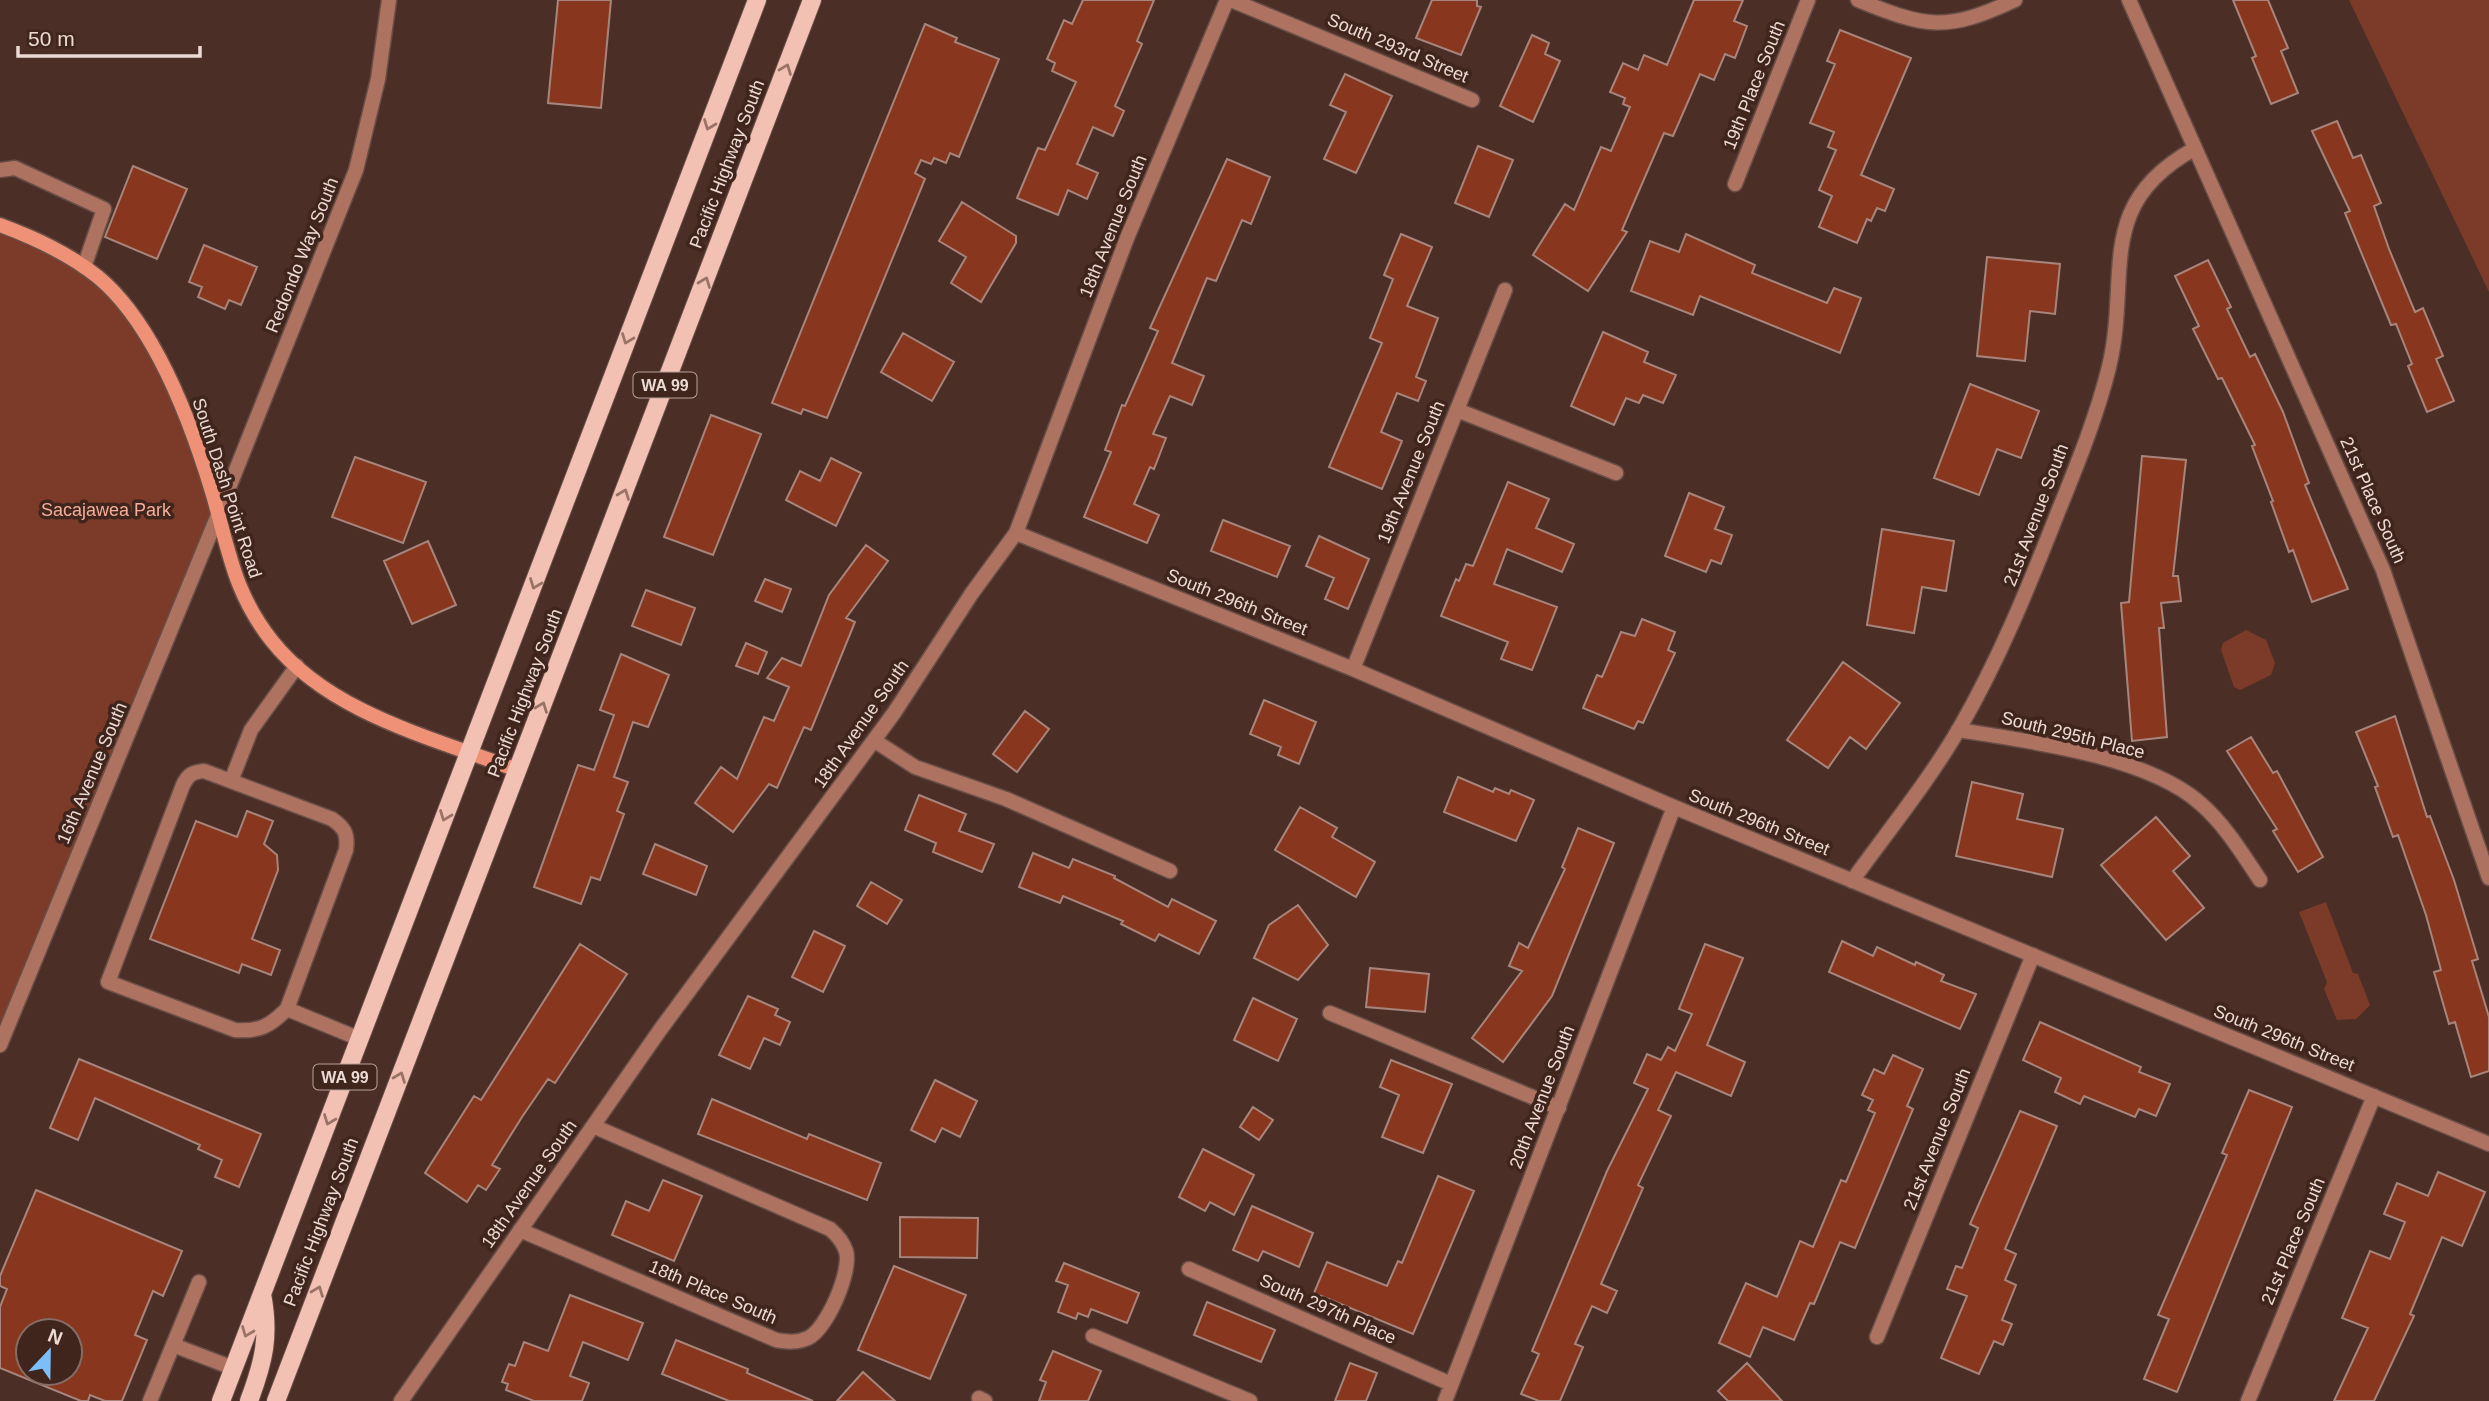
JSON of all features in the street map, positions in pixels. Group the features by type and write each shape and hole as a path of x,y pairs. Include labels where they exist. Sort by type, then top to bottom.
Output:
{"main road":[{"name":"Pacific Highway South","path":"221,1401 757,0"},
{"name":"Pacific Highway South","path":"276,1401 812,0"},
{"name":"South Dash Point Road","path":"0,225 50,246 84,267 121,301 159,361 183,410 218,515 234,579 273,642 325,688 356,707 517,770"},
{"path":"249,1401 258,1376 268,1325 262,1294"}],"street":[{"name":"Redondo Way South","path":"218,515 356,170 378,79 389,0"},
{"name":"South 293rd Street","path":"1229,0 1472,100"},
{"name":"18th Avenue South","path":"401,1401 660,1030 875,741 1016,533 1122,251 1229,0"},
{"name":"19th Place South","path":"1735,184 1808,0"},
{"path":"1858,0 1904,18 1947,24 1975,19 2015,0"},
{"name":"21st Place South","path":"2129,0 2383,570 2489,878"},
{"name":"21st Avenue South","path":"1852,881 1958,730 2027,593 2102,392 2116,333 2119,255 2132,207 2147,183 2168,164 2194,149"},
{"path":"0,170 15,168 104,209 84,267"},
{"name":"19th Avenue South","path":"1353,669 1505,290"},
{"path":"1457,410 1616,473"},
{"name":"16th Avenue South","path":"0,1045 218,515"},
{"name":"South 296th Street","path":"1016,533 1353,669 1674,807 2489,1144"},
{"path":"231,782 251,730 297,666"},
{"name":"South 295th Place","path":"1958,730 2083,754 2129,766 2171,783 2213,815 2260,880"},
{"path":"875,741 915,767 1006,799 1170,870"},
{"path":"204,771 332,818 343,827 347,838 346,850 287,1009 271,1025 254,1032 235,1030 108,982 188,776 204,771"},
{"name":"20th Avenue South","path":"1445,1401 1674,807"},
{"name":"21st Avenue South","path":"1877,1337 2033,956"},
{"path":"287,1009 360,1039"},
{"path":"1331,1013 1559,1108"},
{"name":"21st Place South","path":"2248,1401 2374,1096"},
{"name":"18th Place South","path":"520,1230 776,1340 795,1342 811,1337 823,1326 847,1266 846,1252 839,1236 830,1229 593,1126"},
{"name":"South 297th Place","path":"1189,1269 1451,1384"},
{"path":"150,1401 199,1282"},
{"path":"1093,1336 1250,1401"},
{"path":"173,1345 233,1368"}],"green space":[{"path":"2349,0 2489,0 2489,292"},
{"name":"Sacajawea Park","path":"0,225 100,279 159,361 218,515 0,1045"},
{"path":"2246,630 2266,640 2275,663 2271,675 2240,690 2234,687 2221,650 2223,643"},
{"path":"2326,902 2353,973 2358,974 2370,1005 2356,1019 2337,1020 2324,989 2327,982 2299,912"}],"building":[{"path":"558,0 611,0 601,108 548,103"},
{"path":"1083,0 1154,0 1137,41 1142,44 1115,106 1124,111 1113,136 1093,127 1077,164 1098,173 1087,199 1068,190 1058,215 1017,198 1038,148 1045,150 1076,82 1052,71 1055,63 1047,59 1064,20 1072,24"},
{"path":"1432,0 1477,0 1477,6 1481,7 1461,55 1416,38"},
{"path":"1694,0 1743,0 1734,21 1747,26 1735,58 1725,54 1714,80 1700,74 1673,136 1664,133 1622,230 1627,232 1588,291 1533,255 1565,204 1574,210 1601,147 1611,151 1630,107 1623,104 1625,98 1610,92 1623,63 1638,70 1644,55 1667,65"},
{"path":"2233,0 2268,0 2288,48 2281,51 2298,93 2271,104 2252,58 2256,56"},
{"path":"925,24 957,38 955,42 999,59 959,157 950,153 946,163 934,158 931,164 921,160 915,173 925,179 827,418 803,409 801,414 772,403"},
{"path":"1840,30 1911,58 1861,175 1894,189 1885,211 1877,208 1871,221 1867,219 1857,243 1819,227 1832,196 1819,190 1836,150 1828,147 1834,132 1810,123 1835,64 1827,61"},
{"path":"1532,35 1549,43 1545,54 1560,61 1533,122 1500,106"},
{"path":"1345,74 1392,96 1356,173 1324,159 1346,112 1330,105"},
{"path":"2337,121 2353,158 2361,155 2381,203 2374,206 2389,249 2415,312 2423,308 2443,356 2436,359 2454,401 2427,412 2408,366 2412,364 2396,324 2391,325 2345,213 2350,211 2312,131"},
{"path":"1478,146 1513,160 1489,217 1455,203"},
{"path":"1227,159 1270,177 1251,224 1242,220 1216,281 1207,278 1172,363 1204,376 1192,405 1170,396 1153,434 1166,438 1154,469 1150,467 1134,504 1159,515 1147,543 1084,517 1111,452 1105,450 1122,405 1125,406 1158,331 1150,328"},
{"path":"133,166 187,189 157,259 105,237"},
{"path":"962,202 1016,236 1016,243 981,302 951,283 966,257 939,241"},
{"path":"1401,234 1432,247 1407,306 1438,318 1416,377 1426,381 1418,401 1397,393 1381,432 1402,441 1382,489 1329,467 1382,343 1370,338 1393,279 1384,275"},
{"path":"1686,234 1755,265 1752,273 1827,303 1834,288 1861,298 1840,353 1700,296 1693,315 1631,291 1650,241 1679,252"},
{"path":"204,245 257,267 241,305 229,300 225,309 198,297 202,287 189,282"},
{"path":"1987,257 2060,264 2055,314 2030,311 2025,361 1977,356"},
{"path":"2208,260 2231,307 2227,309 2250,357 2255,354 2283,412 2309,483 2305,485 2348,589 2312,602 2293,550 2289,552 2252,446 2255,445 2222,378 2218,379 2193,329 2199,326 2175,276"},
{"path":"1603,332 1648,352 1644,362 1676,375 1663,403 1643,395 1639,403 1626,398 1614,425 1571,406"},
{"path":"903,333 954,362 932,401 881,372"},
{"path":"1970,384 2039,411 2021,458 1997,449 1979,495 1934,478"},
{"path":"711,415 761,434 713,555 664,537"},
{"path":"2142,456 2186,460 2173,576 2178,576 2181,601 2161,603 2164,628 2159,628 2167,737 2132,741 2121,603 2129,602"},
{"path":"355,457 426,482 403,543 332,517"},
{"path":"831,458 861,473 836,526 786,500 800,471 820,481"},
{"path":"1508,482 1549,499 1536,528 1574,544 1562,572 1507,549 1494,584 1557,607 1532,670 1501,659 1508,642 1441,616 1456,579 1459,581 1466,564 1473,566"},
{"path":"1689,493 1724,507 1715,529 1732,535 1721,564 1711,560 1706,572 1665,556"},
{"path":"1223,520 1290,546 1277,577 1211,551"},
{"path":"1882,529 1954,541 1946,591 1922,587 1914,633 1867,625"},
{"path":"1319,536 1369,559 1348,609 1325,599 1334,578 1306,566"},
{"path":"428,541 456,605 412,624 384,561"},
{"path":"866,545 888,561 846,618 855,622 811,730 804,727 777,788 769,784 733,832 695,803 721,767 737,779 764,717 774,721 789,687 767,678 782,658 801,666 829,595"},
{"path":"765,579 791,589 782,612 755,601"},
{"path":"646,590 695,608 681,645 632,626"},
{"path":"1642,619 1675,632 1668,650 1675,653 1643,723 1638,721 1634,729 1583,708 1597,675 1602,677 1621,632 1635,636"},
{"path":"746,643 767,652 758,674 736,666"},
{"path":"621,654 669,675 648,727 633,722 614,777 628,782 617,811 624,814 600,880 591,877 581,904 534,887 578,765 594,770 614,715 600,710"},
{"path":"1843,662 1900,703 1866,749 1850,737 1828,768 1787,740"},
{"path":"1264,700 1316,722 1299,764 1278,755 1281,747 1250,734"},
{"path":"1025,711 1049,729 1017,772 993,754"},
{"path":"2395,716 2427,817 2430,816 2454,880 2478,959 2472,961 2489,1017 2489,1071 2471,1077 2455,1022 2449,1024 2434,972 2441,970 2426,915 2398,835 2393,837 2375,787 2378,786 2356,732"},
{"path":"2251,737 2273,773 2277,771 2323,857 2298,872 2273,831 2277,829 2227,751"},
{"path":"1458,777 1493,792 1495,788 1509,794 1511,790 1534,800 1516,841 1444,812"},
{"path":"1972,782 2023,794 2017,819 2063,829 2052,877 1956,856"},
{"path":"919,795 966,814 959,831 994,844 982,872 933,852 936,843 905,830"},
{"path":"1300,807 1337,828 1332,837 1375,862 1356,897 1275,850"},
{"path":"247,811 273,821 264,844 277,855 278,870 252,939 280,950 271,975 242,964 239,973 150,939 196,821 237,837"},
{"path":"2156,817 2190,856 2173,871 2204,908 2166,940 2101,865"},
{"path":"1578,828 1614,843 1552,996 1503,1062 1472,1038 1522,971 1509,966 1519,943 1528,948 1565,869 1562,867"},
{"path":"655,844 707,866 696,895 643,874"},
{"path":"1033,853 1069,868 1073,859 1115,876 1114,878 1168,907 1172,899 1216,921 1199,954 1159,934 1155,941 1121,924 1123,921 1063,896 1060,903 1019,887"},
{"path":"871,882 902,900 887,924 857,906"},
{"path":"1298,905 1328,945 1298,980 1254,958 1269,925"},
{"path":"814,931 845,946 823,992 792,977"},
{"path":"1842,941 1873,956 1877,947 1915,965 1916,962 1944,975 1941,981 1976,994 1960,1029 1829,972"},
{"path":"580,944 627,974 555,1083 548,1079 522,1117 492,1165 500,1169 486,1190 478,1185 467,1202 425,1173 474,1096 481,1100"},
{"path":"1705,944 1743,958 1707,1045 1745,1062 1731,1096 1676,1072 1658,1110 1671,1116 1638,1185 1643,1188 1601,1284 1617,1291 1607,1313 1592,1306 1575,1344 1583,1347 1560,1401 1539,1401 1521,1394 1539,1354 1532,1351 1607,1171 1648,1089 1634,1083 1647,1054 1661,1060 1668,1047 1675,1051 1692,1014 1679,1009"},
{"path":"1370,968 1429,974 1425,1012 1366,1007"},
{"path":"748,996 778,1009 775,1015 790,1022 780,1045 764,1038 750,1069 719,1055"},
{"path":"1253,998 1297,1019 1278,1061 1234,1040"},
{"path":"2040,1022 2141,1067 2139,1072 2170,1084 2156,1116 2139,1109 2135,1117 2084,1096 2080,1104 2055,1092 2061,1078 2023,1060"},
{"path":"1893,1055 1923,1069 1907,1106 1913,1109 1855,1248 1840,1242 1814,1304 1810,1303 1794,1340 1763,1327 1750,1357 1719,1343 1746,1283 1777,1297 1800,1241 1813,1247 1841,1180 1846,1182 1875,1113 1868,1110 1873,1100 1862,1095 1874,1069 1884,1074"},
{"path":"79,1059 261,1134 239,1187 215,1177 222,1160 198,1149 200,1145 95,1098 78,1140 50,1128"},
{"path":"1391,1060 1452,1084 1423,1153 1382,1137 1399,1095 1380,1087"},
{"path":"935,1080 977,1101 960,1137 942,1128 935,1142 911,1130"},
{"path":"2249,1090 2292,1107 2177,1392 2144,1379 2169,1319 2158,1315 2227,1155 2222,1153"},
{"path":"712,1099 807,1139 809,1134 881,1163 867,1200 698,1134"},
{"path":"1253,1107 1273,1120 1259,1140 1240,1127"},
{"path":"2020,1111 2057,1126 2005,1249 2016,1254 2005,1280 2016,1285 2002,1320 2012,1324 2003,1345 1994,1341 1979,1374 1941,1358 1967,1296 1947,1289 1956,1266 1962,1268 1978,1228 1970,1224"},
{"path":"1203,1149 1254,1175 1234,1215 1210,1202 1205,1211 1179,1197"},
{"path":"2438,1172 2485,1192 2462,1246 2442,1237 2410,1314 2414,1316 2374,1401 2334,1401 2368,1328 2342,1318 2370,1251 2390,1259 2405,1222 2384,1214 2397,1183 2428,1196"},
{"path":"1438,1176 1474,1191 1413,1334 1314,1293 1327,1262 1387,1286 1398,1261 1402,1263"},
{"path":"663,1180 702,1196 674,1261 612,1235 626,1201 649,1211"},
{"path":"36,1190 182,1251 163,1296 153,1291 135,1335 147,1340 122,1401 105,1401 90,1395 88,1401 81,1401 47,1387 84,1387 84,1317 14,1317 14,1374 0,1368 0,1307 7,1289 0,1286 0,1276"},
{"path":"1252,1206 1313,1233 1299,1267 1263,1251 1258,1261 1233,1250"},
{"path":"900,1217 978,1218 977,1258 900,1257"},
{"path":"1064,1263 1139,1293 1127,1323 1091,1309 1088,1317 1078,1313 1076,1319 1058,1312 1068,1285 1056,1281"},
{"path":"894,1266 966,1295 930,1379 858,1350"},
{"path":"570,1295 643,1323 628,1360 583,1342 570,1376 589,1383 582,1401 534,1401 506,1390 508,1384 502,1382 509,1364 515,1366 524,1342 548,1351"},
{"path":"1207,1302 1275,1330 1261,1362 1194,1335"},
{"path":"676,1340 748,1369 747,1373 813,1401 729,1401 662,1374"},
{"path":"1053,1351 1101,1371 1088,1401 1039,1401 1046,1382 1040,1380"},
{"path":"1350,1363 1377,1373 1366,1401 1335,1401"},
{"path":"1747,1363 1782,1401 1728,1401 1718,1391"},
{"path":"863,1372 895,1401 837,1401"}]}
